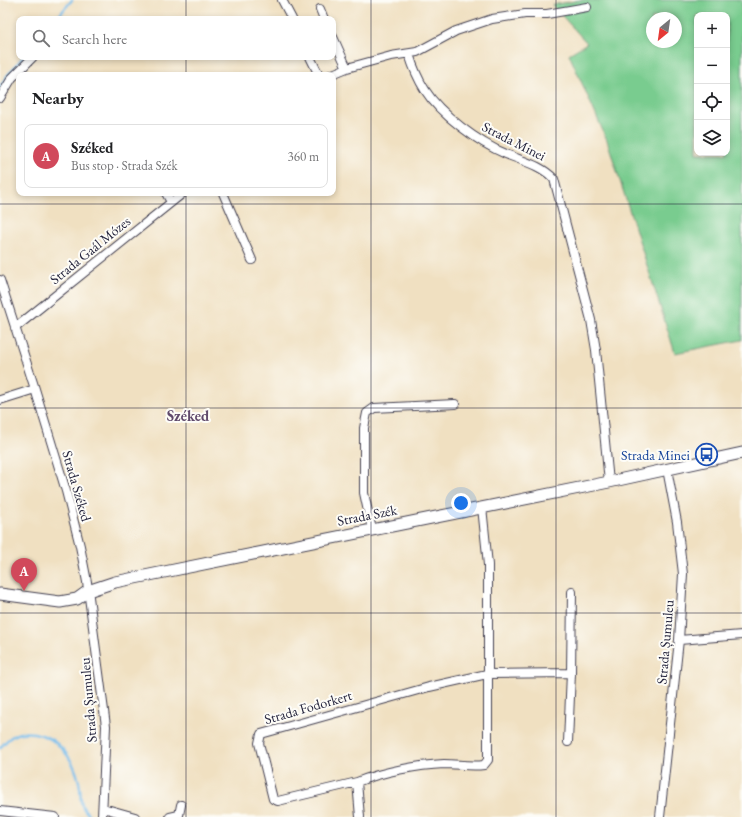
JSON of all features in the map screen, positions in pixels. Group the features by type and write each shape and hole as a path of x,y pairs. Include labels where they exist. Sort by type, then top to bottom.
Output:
{"street":[{"path":"282,0 290,16"},
{"path":"336,73 391,56 417,52 456,31 492,19 525,14 547,14 587,7"},
{"path":"320,9 323,16"},
{"path":"336,44 347,68"},
{"name":"Strada Minei","path":"409,54 416,74 425,91 444,112 486,144 538,167 554,179 591,320 596,350 609,482"},
{"path":"18,72 30,60"},
{"path":"312,60 318,72"},
{"path":"0,98 16,74"},
{"path":"168,196 171,202"},
{"name":"Strada Gaál Mózes","path":"15,328 179,196"},
{"path":"224,196 252,260"},
{"name":"Strada Széked","path":"0,280 36,389 80,546 88,591"},
{"path":"0,400 36,389"},
{"path":"372,530 364,493 364,428 367,413 374,408 455,404"},
{"name":"Strada Szék","path":"0,594 60,602 76,599 88,591 115,582 609,482 742,453"},
{"name":"Strada Șumuleu","path":"660,817 679,640 683,574 677,522 667,470"},
{"name":"Strada Fodorkert","path":"482,507 488,565 487,674 488,760 484,764 442,764 416,767 294,798 278,801 273,799 259,742 261,734 394,697 487,674 571,673"},
{"name":"Strada Șumuleu","path":"88,591 106,726 102,817"},
{"path":"568,742 572,592"},
{"path":"679,640 742,635"},
{"path":"357,782 360,817"},
{"path":"170,817 179,815 181,805"},
{"path":"103,808 135,817"},
{"path":"0,811 55,817"}],"green space":[{"path":"581,0 742,0 742,340 675,353 607,140 569,54 587,43 552,5"}],"waterway":[{"path":"59,16 72,0"},
{"path":"0,88 7,76 20,60"},
{"path":"0,748 11,737 19,733 34,733 43,735 57,744 69,757 77,773 82,805 87,813 92,817"}],"place":[{"name":"Strada Minei","path":"706,455"},
{"name":"Széked","path":"24,591"}],"district":[{"name":"Széked","path":"188,415"}]}
